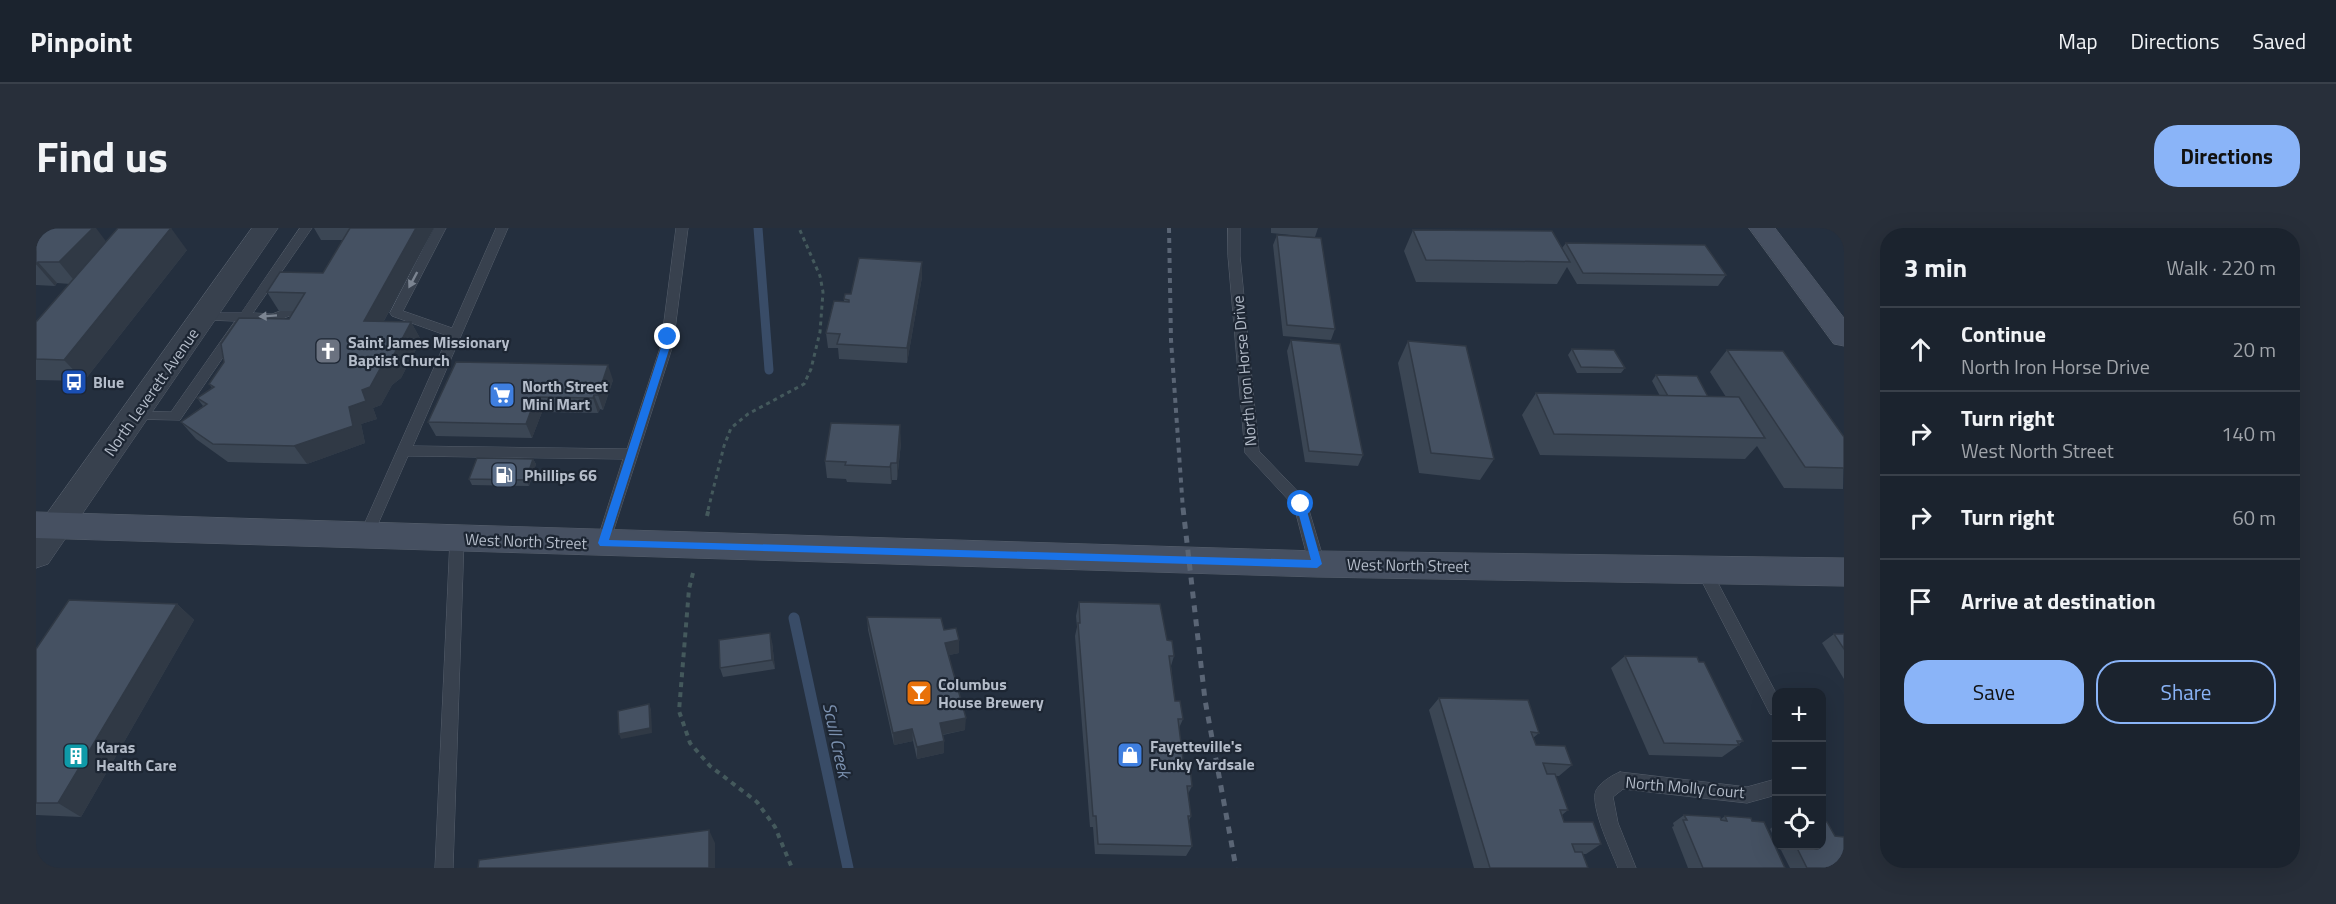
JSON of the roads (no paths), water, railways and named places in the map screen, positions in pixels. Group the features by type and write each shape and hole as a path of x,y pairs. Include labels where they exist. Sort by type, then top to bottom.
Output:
{"main road":[{"path":"1762,228 1844,337"},
{"name":"West North Street","path":"46,526 1317,564 1844,572"}],"street":[{"name":"North Leverett Avenue","path":"36,555 46,526 133,416 265,228"}],"lane":[{"path":"133,416 175,417 243,317 277,279 306,228"},
{"path":"440,228 396,313 456,334"},
{"path":"366,536 502,228"},
{"path":"603,543 668,345 682,228"},
{"name":"North Iron Horse Drive","path":"1234,228 1234,256 1252,453 1301,504 1317,564"},
{"path":"205,316 273,318 291,310"},
{"path":"405,451 632,454"},
{"path":"444,868 457,539"},
{"path":"1704,570 1772,701"},
{"name":"North Molly Court","path":"1627,868 1609,823 1604,794 1620,780 1747,795 1772,788"}],"waterway":[{"name":"Scull Creek","path":"758,228 769,370"},
{"name":"Scull Creek","path":"794,618 848,868"}],"railway":[{"path":"1169,228 1171,340 1183,510"},
{"path":"1183,508 1205,700 1236,868"}],"place":[{"name":"Saint James Missionary Baptist Church","path":"328,351"},
{"name":"Blue","path":"74,382"},
{"name":"North Street Mini Mart","path":"502,395"},
{"name":"Phillips 66","path":"504,475"},
{"name":"Columbus House Brewery","path":"919,693"},
{"name":"Fayetteville's Funky Yardsale","path":"1130,755"},
{"name":"Karas Health Care","path":"76,756"}]}
